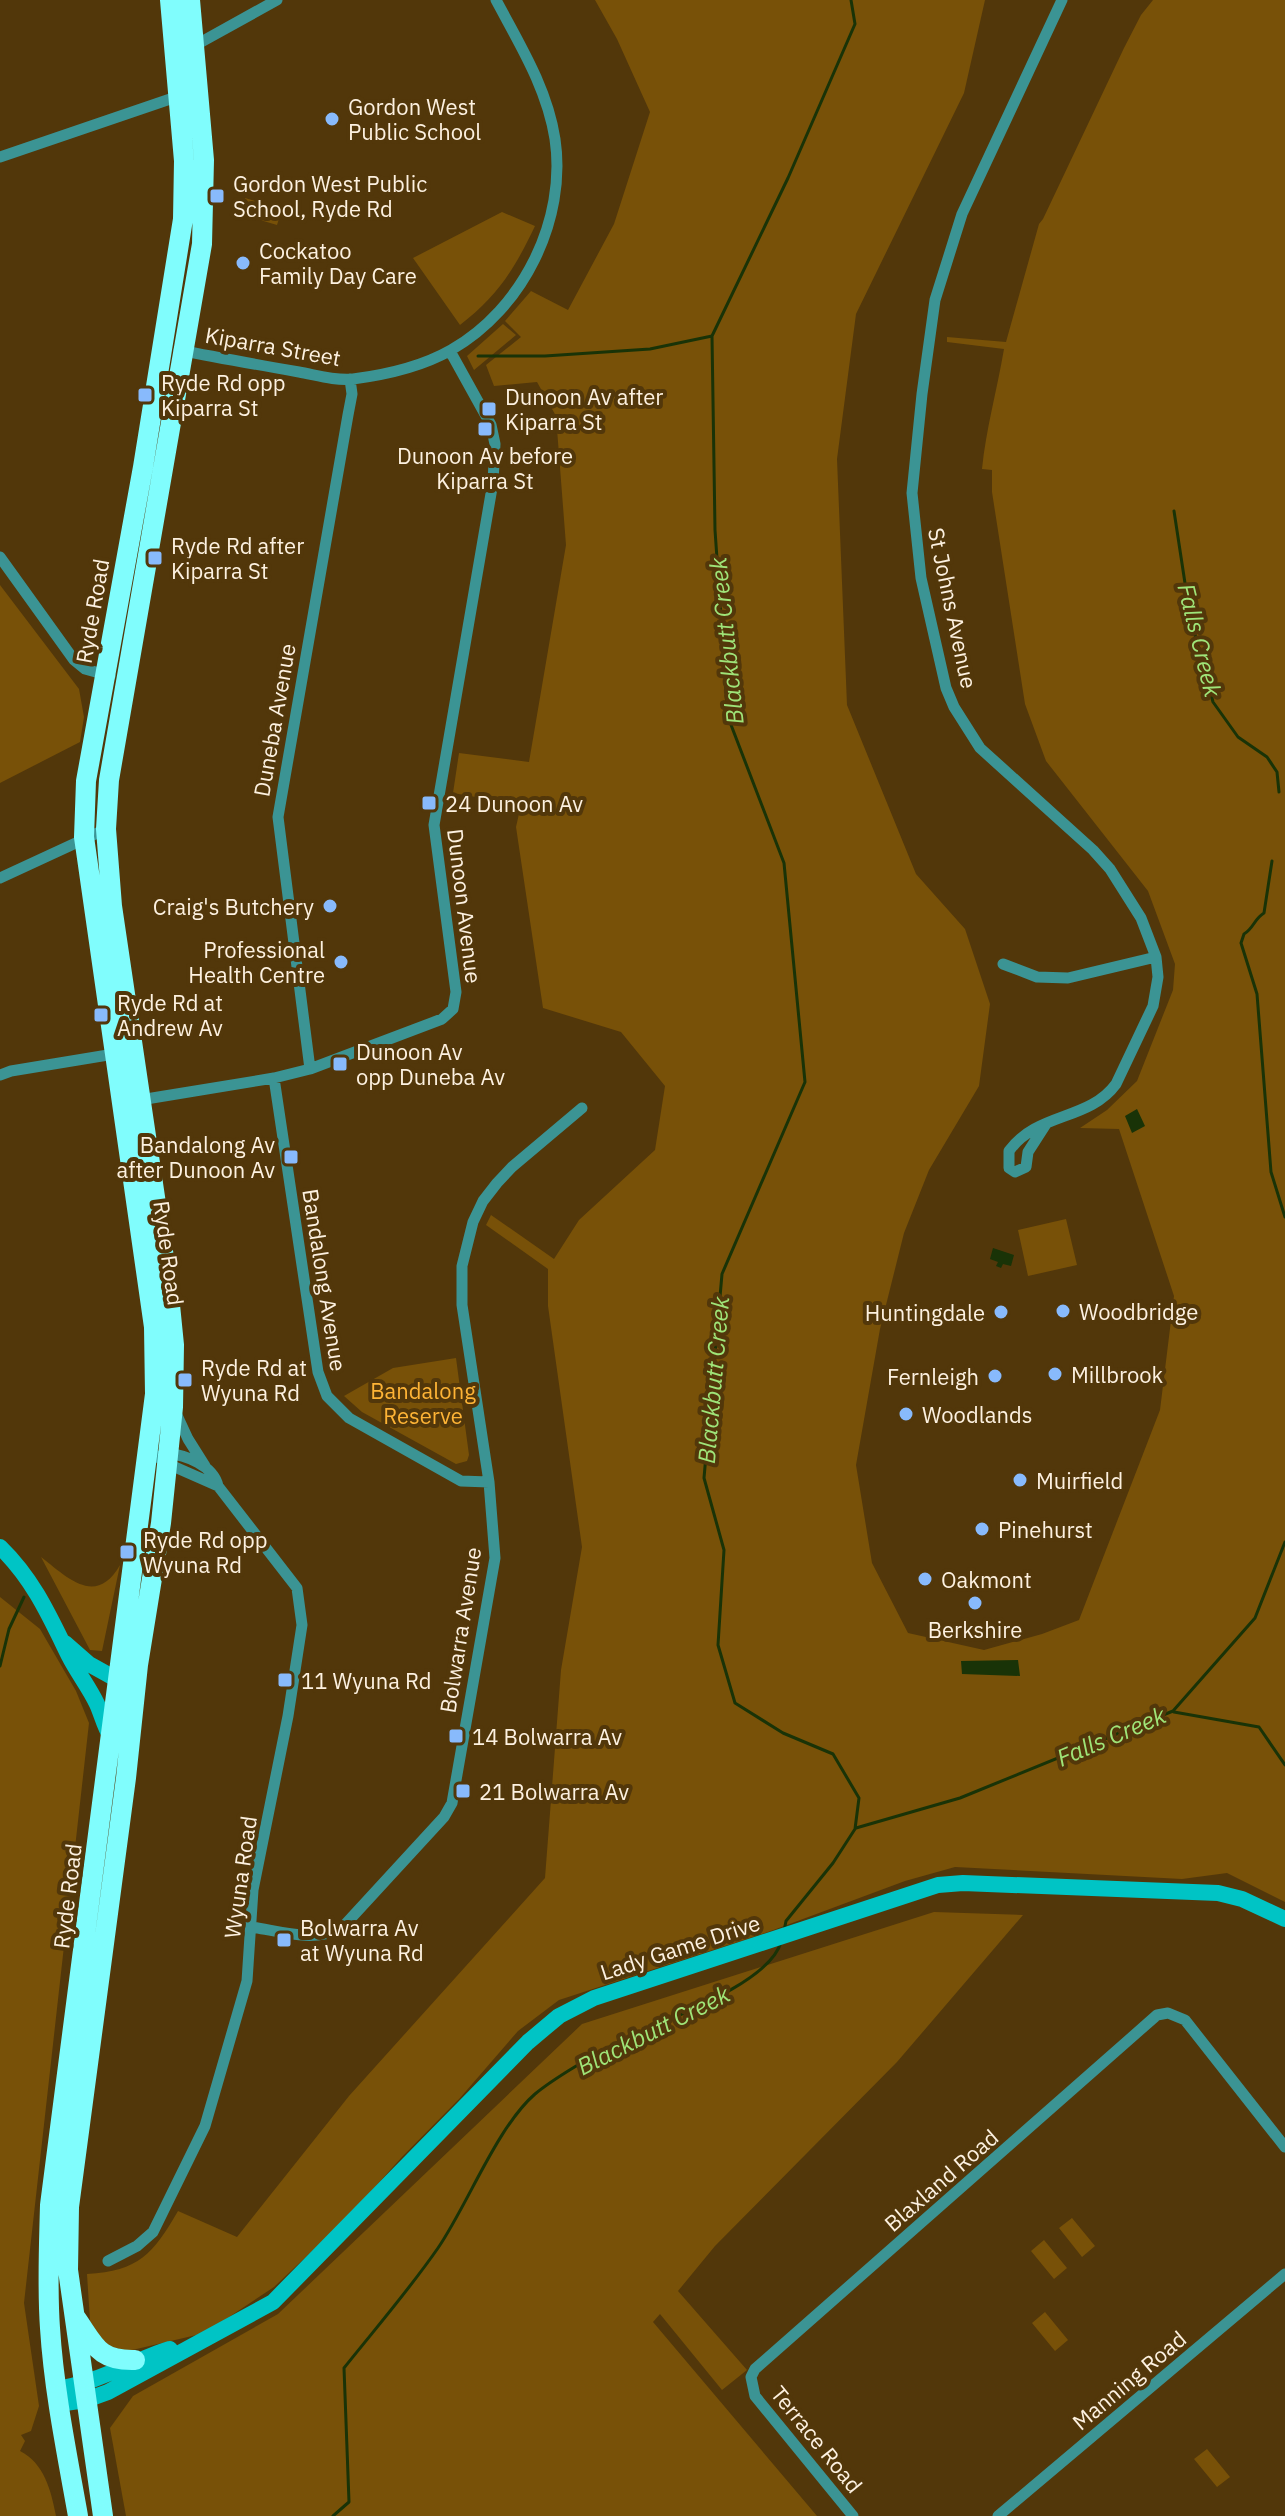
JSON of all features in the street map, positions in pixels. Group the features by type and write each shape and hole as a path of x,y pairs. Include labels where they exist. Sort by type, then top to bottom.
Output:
{"highway":[{"name":"Ryde Road","path":"78,2516 57,2397 50,2329 50,2205 111,1737 123,1687 173,1407 171,1309 112,906 106,829 109,780 127,678 173,349 184,161 170,0"},
{"name":"Ryde Road","path":"162,1456 155,1394 154,1327 139,1204 114,1054 84,837 86,781 105,675 173,349 202,244 204,160 190,0"},
{"name":"Ryde Road","path":"103,2516 68,2270 69,2207 126,1778 123,1687"},
{"path":"73,2315 100,2353 107,2357 135,2360"}],"main road":[{"path":"0,1547 32,1584 95,1700 111,1737"},
{"path":"64,1642 123,1687"},
{"path":"76,1668 99,1682 123,1687"},
{"name":"Lady Game Drive","path":"57,2397 108,2392 273,2302 528,2042 559,2016 628,1985 938,1885 963,1883 1218,1893 1242,1899 1285,1919"},
{"name":"Lady Game Drive","path":"85,2392 135,2360 206,2337"}],"street":[{"path":"194,46 277,0"},
{"name":"Kiparra Street","path":"173,349 350,379 405,367 450,351 489,321 517,288 540,252 555,198 555,142 541,85 496,0"},
{"name":"St Johns Avenue","path":"1046,1124 1101,1100 1116,1084 1153,1006 1158,977 1156,957 1141,918 1110,869 980,748 965,728 946,688 921,578 912,493 935,300 962,214 1062,0"},
{"path":"0,157 179,96"},
{"name":"Dunoon Avenue","path":"140,1100 310,1069 442,1019 453,1009 456,1001 434,825 493,482 495,444 491,425 450,351"},
{"name":"Duneba Avenue","path":"310,1069 278,817 348,415 350,379"},
{"path":"0,557 74,660 85,669 127,678"},
{"path":"0,878 106,829"},
{"path":"1003,964 1027,975 1058,978 1156,957"},
{"path":"0,1075 114,1054"},
{"name":"Bandalong Avenue","path":"274,1078 318,1372 327,1396 349,1418 461,1481 489,1482"},
{"name":"Bolwarra Avenue","path":"252,1927 309,1937 341,1929 444,1817 452,1803 495,1558 489,1482 462,1305 462,1266 466,1244 483,1201 497,1183 582,1108"},
{"name":"Wyuna Road","path":"173,1407 188,1439 216,1477 218,1486"},
{"path":"162,1456 205,1466"},
{"name":"Wyuna Road","path":"108,2261 137,2246 153,2232 205,2126 247,1981 253,1890 288,1716 302,1612 297,1588 291,1579 218,1486 162,1456"},
{"name":"Blaxland Road","path":"751,2386 755,2369 1157,2015 1168,2013 1185,2020 1285,2147"},
{"name":"Manning Road","path":"998,2516 1285,2274"},
{"name":"Terrace Road","path":"751,2386 755,2396 853,2516"}],"green space":[{"path":"595,0 985,0 964,93 856,314 837,459 847,705 916,874 965,929 990,1004 979,1086 929,1170 904,1233 880,1329 856,1465 872,1563 908,1633 984,1650 1079,1620 1160,1410 1174,1296 1119,1129 1080,1128 1107,1110 1137,1081 1173,990 1175,964 1148,891 1046,761 1025,704 992,492 992,470 982,469 1004,349 947,342 947,337 1006,342 1039,224 1124,48 1141,15 1153,0 1285,0 1285,1902 1227,1873 1182,1879 955,1867 905,1881 768,1932 559,2000 518,2031 460,2098 346,2219 274,2287 205,2333 128,2351 99,2344 90,2321 87,2274 120,2269 143,2258 161,2239 178,2211 237,2237 349,2096 545,1878 561,1670 582,1547 548,1306 548,1269 486,1225 491,1215 554,1259 579,1220 655,1150 665,1086 621,1032 543,1008 516,827 521,805 453,793 459,753 529,762 566,545 556,416 537,382 494,386 486,365 521,337 505,321 531,291 568,310 614,224 650,112 617,39"},
{"path":"245,198 282,209 277,225 240,214"},
{"path":"502,212 535,226 504,280 485,303 460,325 413,258"},
{"path":"503,324 516,335 474,370 467,356"},
{"path":"0,585 79,689 84,717 80,742 0,783"},
{"path":"1066,1219 1077,1265 1028,1276 1018,1230"},
{"name":"Bandalong Reserve","path":"456,1358 469,1455 467,1461 456,1464 362,1412 344,1396 393,1368"},
{"path":"41,1557 82,1585 101,1584 111,1578 120,1565 102,1651 90,1650"},
{"path":"0,1597 40,1629 76,1691 89,1723 24,2303 39,2406 31,2431 21,2435 25,2441 20,2451 41,2470 56,2516 0,2516"},
{"path":"934,1912 1023,1915 897,2062 715,2246 678,2291 747,2370 722,2390 660,2314 653,2322 817,2516 126,2516 110,2428 133,2396 278,2314 582,2024"},
{"path":"1072,2218 1095,2246 1082,2257 1059,2228"},
{"path":"1044,2240 1067,2268 1054,2279 1031,2251"},
{"path":"1045,2312 1068,2340 1055,2351 1032,2323"},
{"path":"1207,2449 1230,2477 1217,2487 1194,2459"}],"shaded area":[{"path":"1137,1109 1145,1126 1132,1133 1125,1116"},
{"path":"993,1248 1014,1255 1011,1266 996,1266 998,1262 990,1259"},
{"path":"1018,1660 1020,1676 962,1674 961,1661"}],"waterway":[{"name":"Blackbutt Creek","path":"784,1931 786,1921 833,1863 855,1829 859,1798 833,1754 783,1733 735,1703 718,1645 724,1550 704,1478 722,1274 805,1082 784,863 728,717 715,530 712,336 788,178 855,24 851,0"},
{"path":"478,356 545,356 650,349 712,336"},
{"name":"Falls Creek","path":"1174,511 1190,616 1213,702 1238,737 1267,757 1277,772 1279,792"},
{"name":"Falls Creek","path":"1272,861 1264,913 1244,934 1241,943 1257,994 1271,1172 1285,1217"},
{"name":"Falls Creek","path":"856,1828 960,1798 1173,1711 1255,1618 1285,1542"},
{"path":"0,1666 9,1629 24,1597"},
{"path":"1174,1712 1259,1727 1285,1765"},
{"name":"Blackbutt Creek","path":"333,2516 349,2502 344,2368 438,2248 521,2108 543,2088 594,2055 708,2002 755,1974 772,1958 781,1942"}],"place":[{"name":"Gordon West Public School","path":"332,119"},
{"name":"Gordon West Public School, Ryde Rd","path":"217,196"},
{"name":"Cockatoo Family Day Care","path":"243,263"},
{"name":"Ryde Rd opp Kiparra St","path":"145,395"},
{"name":"Dunoon Av after Kiparra St","path":"489,409"},
{"name":"Dunoon Av before Kiparra St","path":"485,429"},
{"name":"Ryde Rd after Kiparra St","path":"155,558"},
{"name":"24 Dunoon Av","path":"429,803"},
{"name":"Craig's Butchery","path":"330,906"},
{"name":"Professional Health Centre","path":"341,962"},
{"name":"Ryde Rd at Andrew Av","path":"101,1015"},
{"name":"Dunoon Av opp Duneba Av","path":"340,1064"},
{"name":"Bandalong Av after Dunoon Av","path":"291,1157"},
{"name":"Woodbridge","path":"1063,1311"},
{"name":"Huntingdale","path":"1001,1312"},
{"name":"Millbrook","path":"1055,1374"},
{"name":"Fernleigh","path":"995,1376"},
{"name":"Ryde Rd at Wyuna Rd","path":"185,1380"},
{"name":"Woodlands","path":"906,1414"},
{"name":"Muirfield","path":"1020,1480"},
{"name":"Pinehurst","path":"982,1529"},
{"name":"Ryde Rd opp Wyuna Rd","path":"127,1552"},
{"name":"Oakmont","path":"925,1579"},
{"name":"Berkshire","path":"975,1603"},
{"name":"11 Wyuna Rd","path":"285,1680"},
{"name":"14 Bolwarra Av","path":"456,1736"},
{"name":"21 Bolwarra Av","path":"463,1791"},
{"name":"Bolwarra Av at Wyuna Rd","path":"284,1940"}]}
